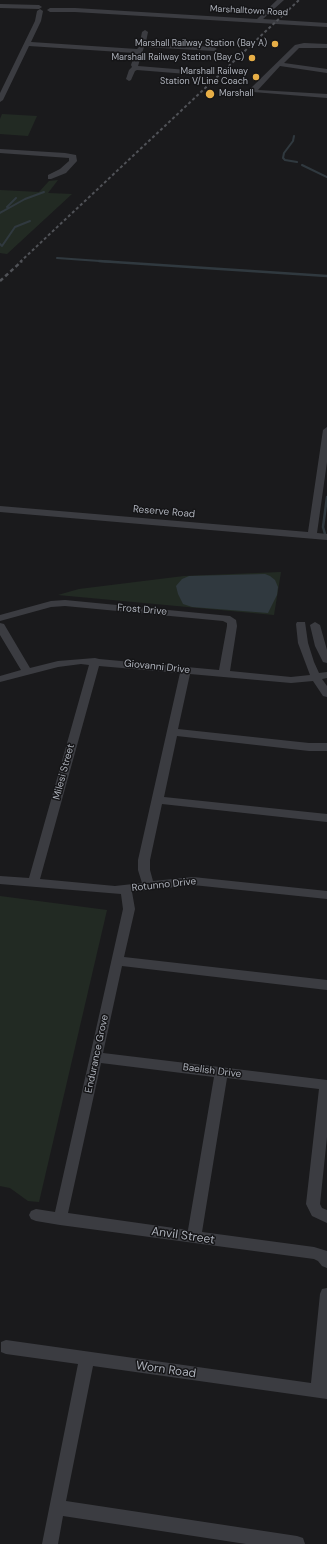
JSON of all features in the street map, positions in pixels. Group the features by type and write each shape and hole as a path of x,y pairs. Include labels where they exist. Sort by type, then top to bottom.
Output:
{"street":[{"path":"258,21 281,0"},
{"name":"Marshalltown Road","path":"0,6 45,7 327,25"},
{"path":"0,100 45,7"},
{"path":"145,32 143,42 146,45"},
{"path":"27,44 139,51"},
{"path":"136,68 134,65 139,51 142,46 146,45 213,49"},
{"path":"327,46 297,46 254,88 255,91 327,96"},
{"path":"280,64 327,71"},
{"path":"129,79 132,70 136,68 187,73"},
{"path":"0,151 64,155 73,158 74,161 63,171 51,177"},
{"path":"312,536 327,430"},
{"name":"Reserve Road","path":"0,509 327,537"},
{"name":"Frost Drive","path":"0,618 51,604 65,603 226,618 232,622 232,626 224,674"},
{"path":"301,624 305,651 316,677 327,694"},
{"path":"315,625 320,646 327,660"},
{"path":"0,626 27,672"},
{"name":"Giovanni Drive","path":"0,679 72,661 95,661 291,680 327,675"},
{"name":"Milesi Street","path":"33,883 95,661"},
{"path":"149,886 144,870 144,860 186,670"},
{"path":"172,732 309,747 327,747"},
{"path":"158,800 327,818"},
{"name":"Rotunno Drive","path":"0,880 112,890 194,881 327,895"},
{"name":"Endurance Grove","path":"60,1219 129,910 126,889"},
{"path":"117,961 327,985"},
{"name":"Baelish Drive","path":"96,1057 327,1085"},
{"path":"194,1238 221,1072"},
{"path":"327,1085 313,1204 317,1212 327,1217"},
{"name":"Anvil Street","path":"36,1215 194,1238 314,1253 323,1256 327,1262"},
{"path":"323,1392 327,1294"},
{"name":"Worn Road","path":"6,1347 323,1392"},
{"path":"50,1544 87,1358"},
{"path":"58,1507 297,1544"}],"shaded area":[{"path":"2,114 37,116 28,136 0,134 0,119"},
{"path":"58,180 48,193 72,194 7,254 0,253 0,190 39,192 49,181"},
{"path":"281,572 274,615 58,595 79,589 184,576"},
{"path":"265,574 275,580 278,587 277,595 268,613 192,607 183,604 176,586 182,579 189,576"},
{"path":"0,896 107,910 39,1202 28,1201 10,1188 0,1186"}],"waterway":[{"path":"294,136 293,141 284,153 283,158 285,160 297,162"},
{"path":"302,165 327,177"},
{"path":"0,213 25,199 44,192"},
{"path":"7,207 16,198"},
{"path":"0,244 2,246 15,227 30,221"},
{"path":"57,258 111,262"},
{"path":"99,261 111,262"},
{"path":"111,262 327,276"},
{"path":"325,534 323,527 327,497"}],"railway":[{"path":"20,262 299,0"},
{"path":"0,281 22,261"}],"place":[{"name":"Marshall Railway Station (Bay A)","path":"275,44"},
{"name":"Marshall Railway Station (Bay C)","path":"252,58"},
{"name":"Marshall Railway Station V/Line Coach","path":"256,77"},
{"name":"Marshall","path":"210,94"}]}
